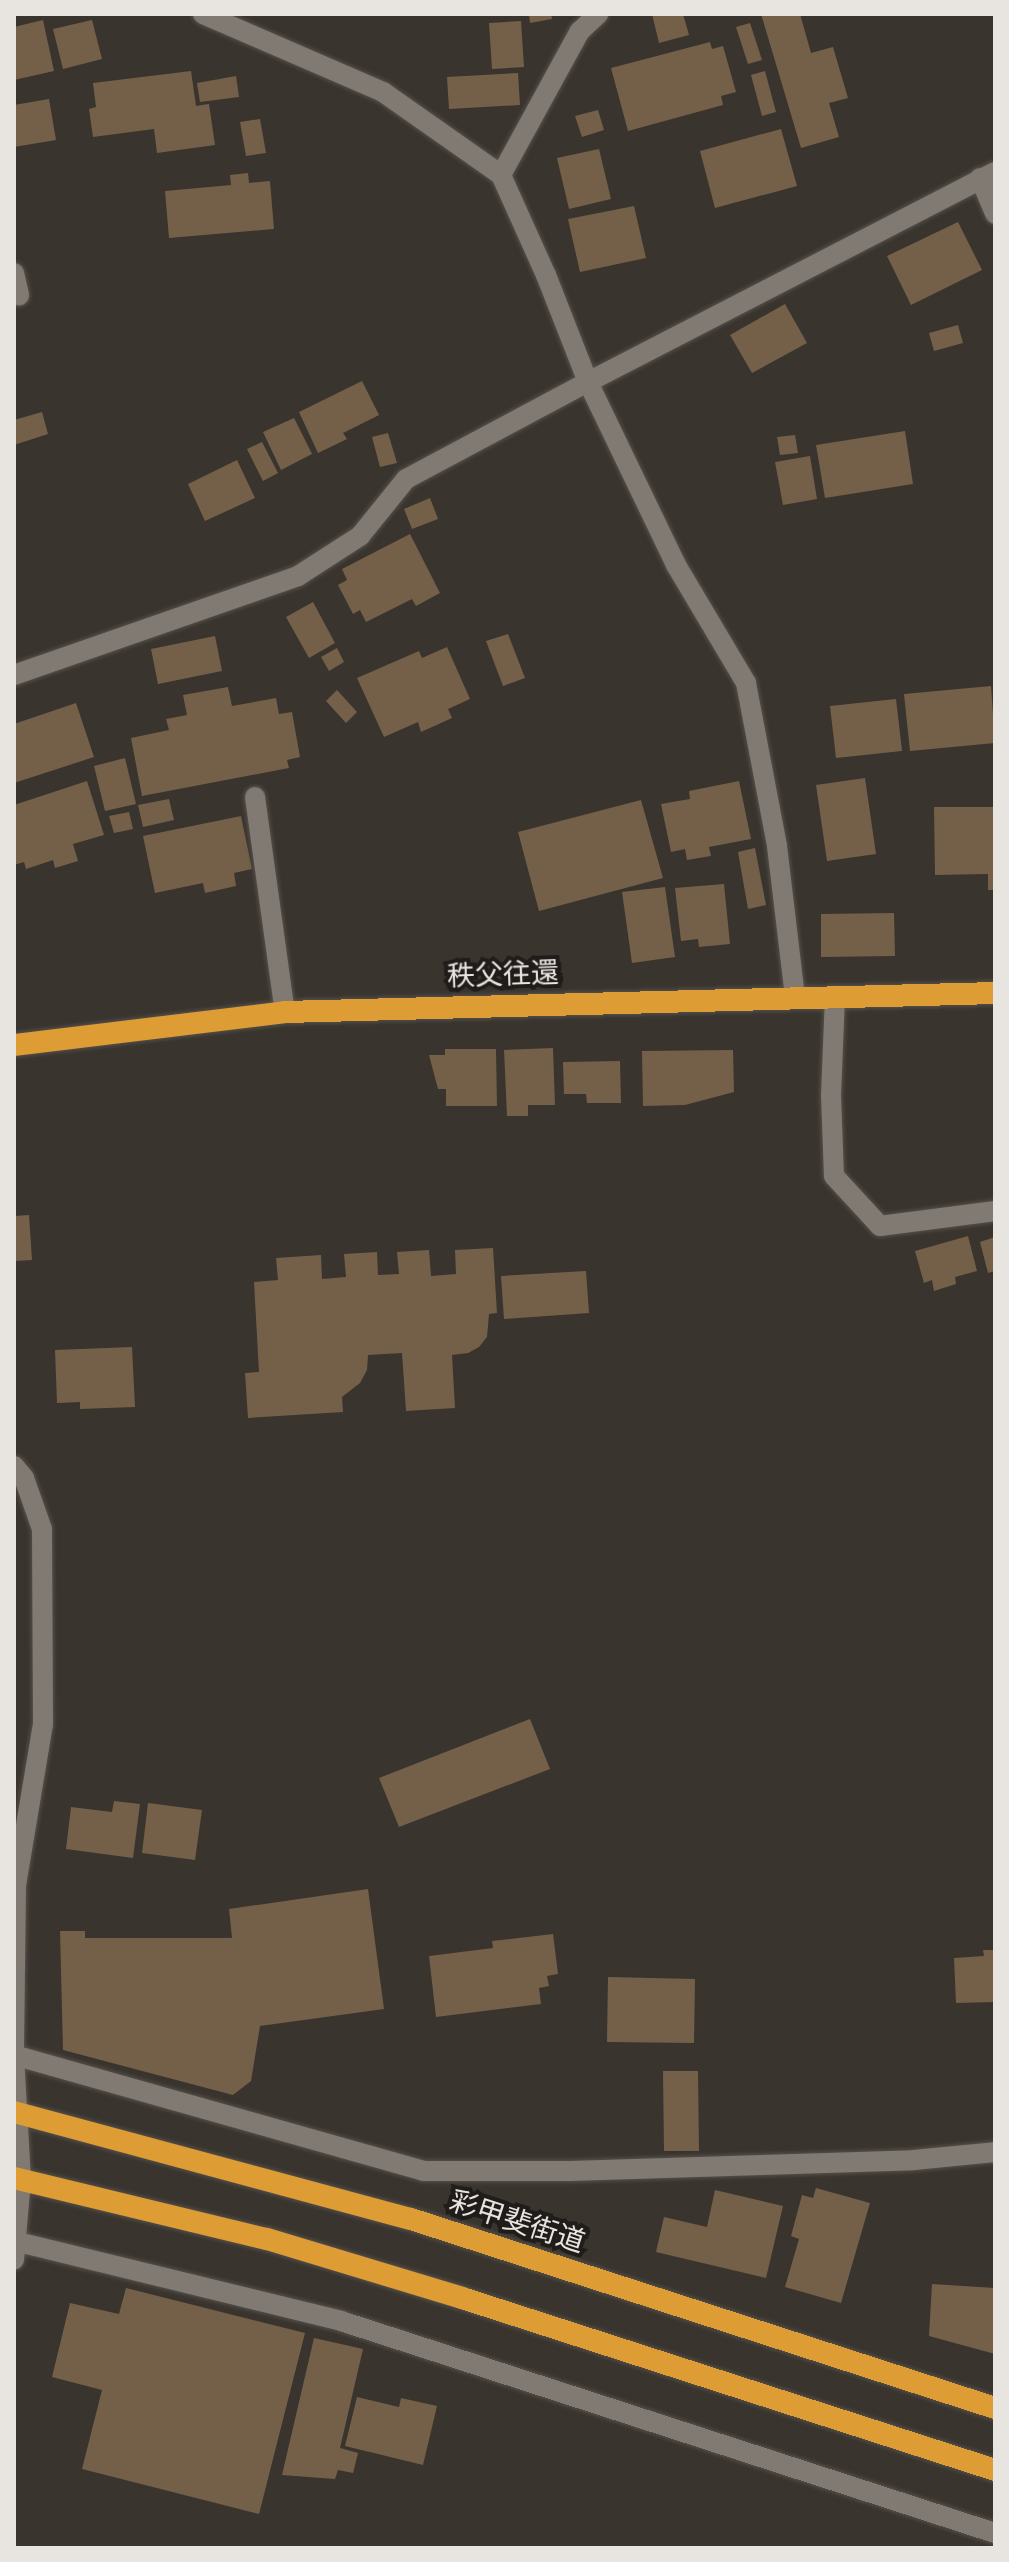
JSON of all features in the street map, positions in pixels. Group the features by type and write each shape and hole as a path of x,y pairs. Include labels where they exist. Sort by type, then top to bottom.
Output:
{"highway":[{"name":"秩父往還","path":"14,1045 285,1012 995,993"},
{"name":"彩甲斐街道","path":"16,2113 411,2219 995,2408"},
{"path":"18,2179 282,2243 995,2470"}],"street":[{"path":"203,14 383,92 501,175 546,275 588,382 676,565 746,683 777,846 795,996"},
{"path":"501,175 580,31 598,14"},
{"path":"14,675 298,576 360,536 406,479 987,175 995,214"},
{"path":"14,273 19,295"},
{"path":"255,797 285,1012"},
{"path":"835,996 831,1095 834,1176 880,1226 995,1211"},
{"path":"14,1466 24,1478 42,1529 43,1679 43,1724 16,1886 14,2055 18,2179 15,2247 341,2321 995,2533"},
{"path":"14,2055 423,2171 867,2161 995,2152"}],"building":[{"path":"529,14 551,14 552,19 530,23"},
{"path":"652,14 683,14 689,35 659,43"},
{"path":"761,14 800,14 811,53 833,47 848,98 829,103 839,137 801,148"},
{"path":"43,20 54,71 14,80 14,27"},
{"path":"92,20 102,59 63,69 53,29"},
{"path":"521,21 524,67 492,69 489,23"},
{"path":"750,23 762,60 748,64 736,27"},
{"path":"710,42 712,49 723,46 736,92 721,96 723,105 628,131 611,68"},
{"path":"191,71 196,106 209,104 215,145 157,153 154,129 93,137 89,109 96,107 93,83"},
{"path":"765,71 776,112 762,116 751,75"},
{"path":"518,73 520,105 449,109 447,77"},
{"path":"236,76 239,97 200,102 197,83"},
{"path":"49,99 56,140 14,147 14,105"},
{"path":"598,110 604,130 582,137 575,116"},
{"path":"260,119 266,153 246,156 240,122"},
{"path":"781,129 797,186 715,208 700,151"},
{"path":"599,149 611,199 569,209 557,158"},
{"path":"248,173 249,183 270,181 274,229 169,238 165,191 231,185 230,175"},
{"path":"634,206 646,258 580,272 568,219"},
{"path":"958,222 982,270 911,305 887,256"},
{"path":"785,304 807,343 752,373 730,335"},
{"path":"958,325 963,343 934,351 929,333"},
{"path":"362,381 379,415 343,433 347,439 318,453 299,412"},
{"path":"42,412 48,434 14,445 14,420"},
{"path":"294,418 312,454 281,470 263,432"},
{"path":"905,431 913,484 825,498 816,445"},
{"path":"388,433 397,463 380,467 372,437"},
{"path":"795,435 798,453 780,455 777,437"},
{"path":"262,442 278,473 263,481 247,449"},
{"path":"810,456 817,499 783,505 775,462"},
{"path":"237,460 255,498 205,521 188,484"},
{"path":"430,498 438,519 412,529 404,509"},
{"path":"410,534 440,593 416,606 412,599 366,622 360,610 353,614 338,585 347,580 342,569"},
{"path":"313,602 335,643 309,658 286,617"},
{"path":"508,634 525,678 503,686 486,641"},
{"path":"215,636 222,671 158,684 151,649"},
{"path":"447,647 470,699 448,709 452,718 421,732 418,722 384,737 357,678 419,651 422,658"},
{"path":"337,648 344,662 329,671 321,657"},
{"path":"991,686 995,743 910,751 904,694"},
{"path":"228,687 232,706 276,698 279,714 292,712 300,757 287,760 289,768 142,796 131,738 169,730 166,719 187,715 183,695"},
{"path":"337,690 357,712 346,723 326,701"},
{"path":"896,699 902,751 836,758 830,706"},
{"path":"76,703 94,757 14,783 14,724"},
{"path":"125,758 136,804 105,811 94,766"},
{"path":"865,778 876,854 827,861 816,785"},
{"path":"87,781 104,835 73,844 78,861 55,868 53,860 26,869 24,862 14,865 14,805"},
{"path":"739,781 751,839 709,847 711,856 687,860 685,849 671,852 661,804 690,799 689,791"},
{"path":"169,799 174,820 143,827 138,805"},
{"path":"641,800 663,878 539,911 518,832"},
{"path":"934,807 995,807 995,890 988,890 988,874 935,875"},
{"path":"129,812 133,829 114,833 109,816"},
{"path":"241,816 252,869 234,873 236,886 205,893 203,883 155,893 143,836"},
{"path":"755,848 766,905 748,909 738,852"},
{"path":"724,884 730,944 699,947 698,939 681,941 675,888"},
{"path":"665,887 675,957 632,963 622,892"},
{"path":"894,913 895,956 821,957 821,914"},
{"path":"553,1048 555,1105 528,1105 528,1116 507,1116 504,1050"},
{"path":"445,1049 496,1049 497,1106 446,1106 446,1089 438,1089 429,1055 445,1055"},
{"path":"733,1050 734,1092 685,1105 643,1106 642,1051"},
{"path":"620,1061 621,1103 587,1103 586,1094 564,1094 563,1062"},
{"path":"29,1215 32,1260 14,1261 14,1216"},
{"path":"968,1236 977,1271 955,1277 956,1284 934,1291 932,1280 924,1283 915,1251"},
{"path":"995,1237 995,1271 988,1273 980,1242"},
{"path":"493,1248 497,1313 489,1314 487,1337 479,1347 468,1353 452,1355 455,1408 406,1411 402,1353 368,1355 367,1370 360,1383 342,1397 343,1412 248,1418 245,1373 259,1372 254,1282 278,1280 276,1258 321,1255 322,1279 346,1277 344,1254 377,1252 378,1275 399,1274 397,1252 429,1250 431,1276 456,1274 455,1250"},
{"path":"586,1271 589,1313 504,1319 501,1276"},
{"path":"132,1347 135,1407 80,1409 80,1402 57,1403 55,1350"},
{"path":"530,1719 550,1769 399,1827 379,1778"},
{"path":"114,1801 140,1804 133,1858 66,1849 71,1807 112,1812"},
{"path":"148,1803 202,1810 195,1860 142,1853"},
{"path":"368,1889 384,2009 260,2026 251,2081 233,2095 63,2050 60,1931 85,1931 85,1938 232,1938 229,1909"},
{"path":"553,1934 558,1974 547,1976 549,1986 539,1988 541,2004 436,2017 429,1956 493,1948 492,1941"},
{"path":"983,1950 995,1950 995,2002 956,2003 954,1958 984,1956"},
{"path":"608,1977 695,1979 694,2043 607,2042"},
{"path":"663,2071 698,2071 699,2151 664,2151"},
{"path":"816,2188 870,2203 841,2303 785,2287 799,2239 791,2236 802,2195 813,2198"},
{"path":"715,2190 783,2206 766,2278 656,2252 664,2217 707,2227"},
{"path":"932,2284 995,2288 995,2354 929,2336"},
{"path":"126,2288 305,2333 259,2514 82,2469 102,2390 52,2377 70,2303 119,2314"},
{"path":"314,2338 363,2349 340,2448 358,2453 353,2473 338,2470 335,2479 282,2475"},
{"path":"357,2397 399,2407 401,2398 437,2406 423,2465 345,2446"}]}
